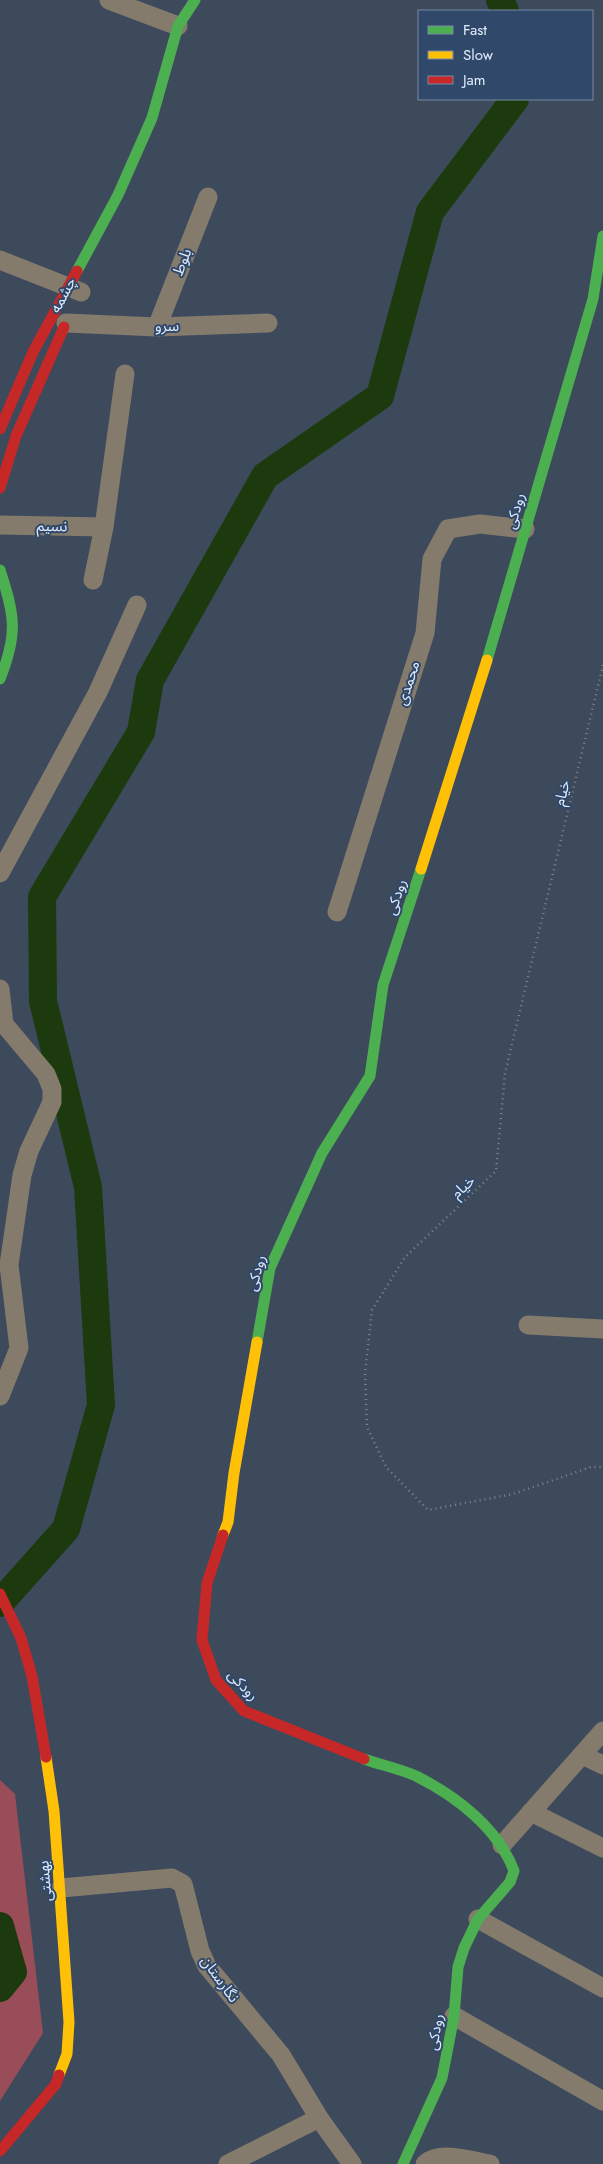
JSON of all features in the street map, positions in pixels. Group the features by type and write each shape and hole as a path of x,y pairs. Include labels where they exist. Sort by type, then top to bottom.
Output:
{"street":[{"path":"108,0 178,26"},
{"name":"چشمه","path":"143,168 152,118 178,26 195,0"},
{"name":"چشمه","path":"0,429 33,352 78,290 152,118"},
{"name":"بلوط","path":"157,327 208,197"},
{"name":"رودکی","path":"403,2164 442,2078 454,2016 458,1967 464,1948 478,1919 510,1882 514,1870 502,1845 463,1805 415,1776 360,1758 244,1711 216,1680 202,1640 207,1583 228,1522 234,1472 270,1268 322,1153 370,1076 383,985 462,744 526,529 593,299 603,236"},
{"path":"0,260 78,290"},
{"name":"چشمه","path":"0,488 16,436 68,319"},
{"name":"سرو","path":"68,319 157,327 268,323"},
{"path":"93,580 104,527 125,374"},
{"name":"محمدی","path":"337,912 425,633 432,559 448,529 480,524 526,529"},
{"name":"نسیم","path":"0,525 104,527"},
{"path":"0,570 14,614 10,657 0,679"},
{"path":"0,873 98,692 137,606"},
{"path":"0,989 2,1024 46,1074 52,1089 52,1102 29,1151 22,1176 9,1264 20,1337 19,1348 0,1396"},
{"path":"528,1325 603,1330"},
{"name":"بهشتی","path":"0,1594 21,1638 32,1676 43,1733 54,1810 69,2022 67,2054 56,2084 0,2152"},
{"path":"502,1845 603,1731"},
{"path":"582,1755 603,1765"},
{"path":"531,1812 603,1848"},
{"name":"نگارستان","path":"61,1888 172,1878 183,1884 200,1951 207,1966 281,2056 319,2118 352,2164"},
{"path":"478,1919 603,1988"},
{"path":"454,2016 603,2101"},
{"path":"228,2164 319,2118"},
{"path":"426,2164 429,2160 454,2156 490,2164"}],"path":[{"name":"خیام","path":"603,665 505,1073 496,1171 405,1257 372,1310 366,1372 367,1426 386,1467 428,1510 513,1494 591,1467 603,1467"}],"shaded area":[{"path":"0,1780 15,1794 43,2033 0,2101"}],"waterway":[{"path":"500,0 505,10"},
{"path":"0,1603 66,1529 101,1405 88,1187 43,1001 42,897 141,732 150,680 265,476 380,396 430,212 514,100"},
{"path":"0,1926 13,1972 0,1988"}],"traffic: fast":[{"path":"77,271 118,195 152,118 178,26 195,0"},
{"path":"487,660 593,299 603,236"},
{"path":"0,570 9,600 12,625 10,649 0,679"},
{"path":"257,1342 270,1268 322,1153 370,1076 383,985 421,869"},
{"path":"364,1759 404,1771 446,1793 487,1827 507,1855 514,1871 510,1882 478,1919 464,1948 458,1967 454,2016 442,2078 403,2164"}],"traffic: slow":[{"path":"421,869 487,660"},
{"path":"223,1535 228,1522 234,1473 257,1342"},
{"path":"46,1757 54,1811 69,2022 67,2054 59,2075"}],"traffic: jam":[{"path":"0,429 33,352 77,271"},
{"path":"0,488 16,436 64,327"},
{"path":"223,1535 207,1583 202,1640 216,1680 244,1711 364,1759"},
{"path":"0,1594 21,1638 32,1676 46,1757"},
{"path":"0,2151 56,2084 59,2075"}]}
